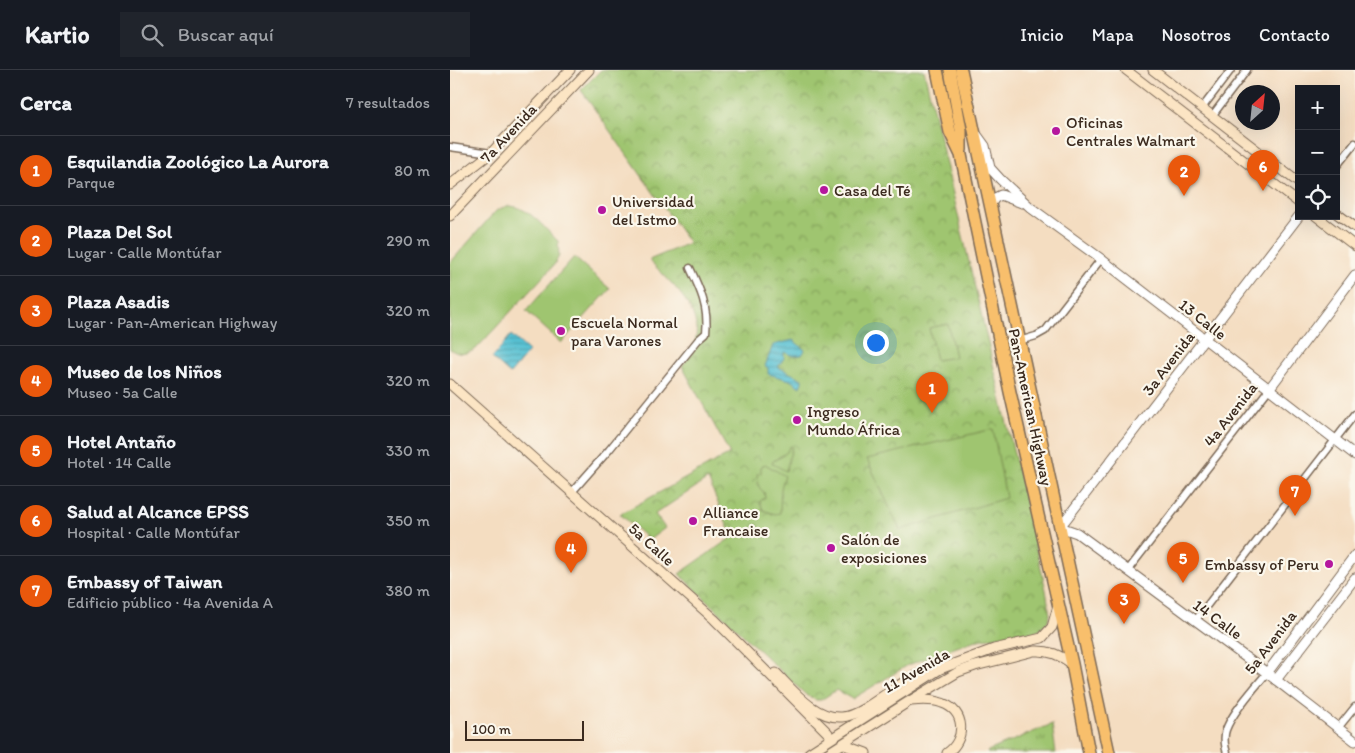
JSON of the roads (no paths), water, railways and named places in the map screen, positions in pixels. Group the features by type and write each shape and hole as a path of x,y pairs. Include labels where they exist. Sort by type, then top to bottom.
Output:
{"highway":[{"name":"Pan-American Highway","path":"937,70 950,132 960,155 1072,664 1089,753"},
{"path":"950,70 961,130 960,155"},
{"name":"Pan-American Highway","path":"961,70 1109,753"}],"main road":[{"name":"7a Avenida","path":"450,185 491,153 570,70"},
{"name":"7a Avenida","path":"450,216 454,209 588,70"},
{"path":"1126,70 1295,200"},
{"path":"1153,70 1295,180"},
{"path":"1340,216 1355,227"},
{"path":"1321,220 1355,246"},
{"name":"5a Calle","path":"450,384 714,619 828,733"},
{"name":"11 Avenida","path":"809,753 940,670 994,649 1042,638 1052,627 1058,606"},
{"path":"714,619 736,635 810,706 832,716 842,717 851,714 874,702 915,675 925,671 940,670"},
{"name":"11 Avenida","path":"828,753 958,672 983,663 1034,651 1062,656 1072,664"},
{"path":"908,702 924,700 944,703 959,716 962,726 961,734 958,742 947,753"},
{"path":"847,746 866,753"}],"street":[{"path":"559,70 561,80"},
{"path":"1202,108 1231,70"},
{"path":"1212,116 1247,70"},
{"name":"13 Calle","path":"974,131 985,146 990,168 1031,208 1101,259 1355,455"},
{"path":"1340,162 1355,143"},
{"path":"450,148 491,153"},
{"name":"13 Calle","path":"990,205 995,198 1001,195 1031,208"},
{"name":"3a Avenida","path":"1060,527 1296,220"},
{"path":"1020,341 1036,336 1044,331 1101,259"},
{"path":"572,492 609,450 698,340 706,333 708,318 700,289 690,268"},
{"name":"4a Avenida","path":"1128,570 1355,275"},
{"path":"1195,621 1355,414"},
{"name":"14 Calle","path":"1060,527 1077,533 1267,673 1355,741"},
{"name":"5a Avenida","path":"1227,753 1225,732 1231,720 1355,555"},
{"name":"5a Avenida","path":"1276,680 1355,578"},
{"path":"1338,728 1355,706"}],"water":[{"path":"511,335 529,351 510,374 492,358"},
{"path":"793,340 805,350 802,355 793,356 784,352 784,358 778,367 802,379 800,387 790,380 768,374 768,368 765,366 773,345"}],"place":[{"name":"Oficinas Centrales Walmart","path":"1056,131"},
{"name":"Casa del Té","path":"824,190"},
{"name":"Salud al Alcance EPSS","path":"1263,191"},
{"name":"Plaza Del Sol","path":"1184,196"},
{"name":"Universidad del Istmo","path":"602,210"},
{"name":"Escuela Normal para Varones","path":"561,331"},
{"name":"Esquilandia Zoológico La Aurora","path":"932,413"},
{"name":"Ingreso Mundo África","path":"797,420"},
{"name":"Embassy of Taiwan","path":"1295,516"},
{"name":"Alliance Francaise","path":"693,521"},
{"name":"Salón de exposiciones","path":"831,548"},
{"name":"Embassy of Peru","path":"1329,564"},
{"name":"Museo de los Niños","path":"571,573"},
{"name":"Hotel Antaño","path":"1183,583"},
{"name":"Plaza Asadis","path":"1124,624"}]}
